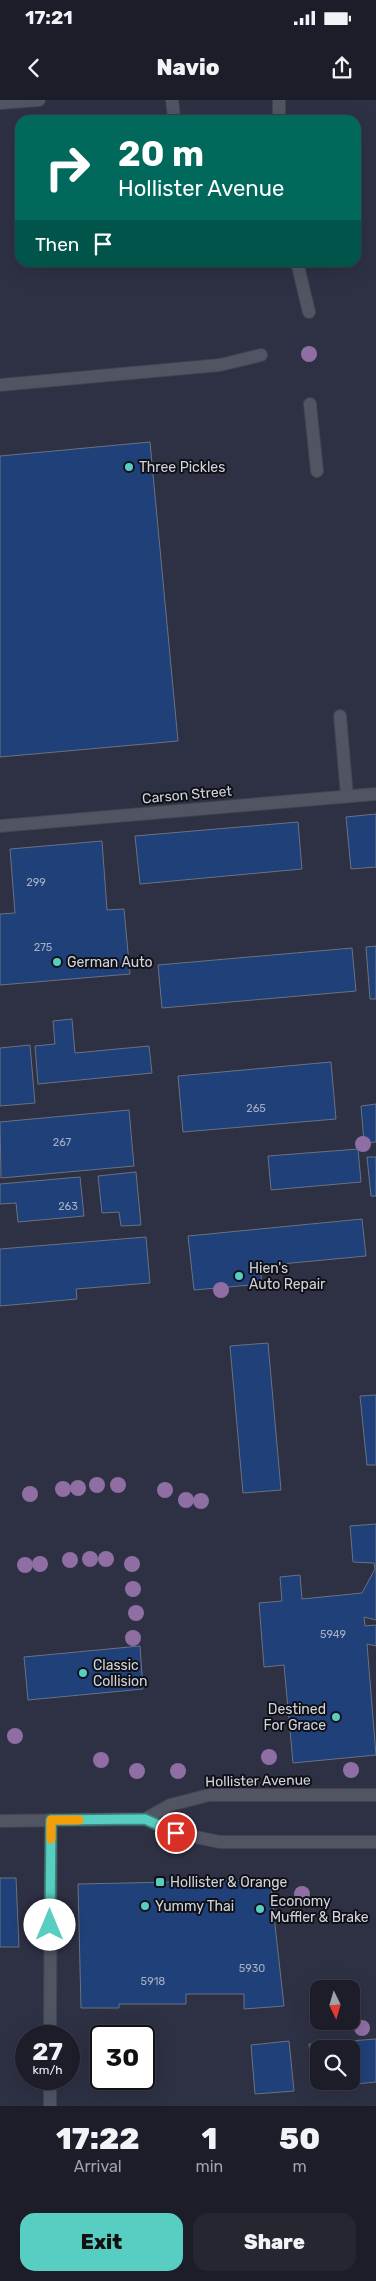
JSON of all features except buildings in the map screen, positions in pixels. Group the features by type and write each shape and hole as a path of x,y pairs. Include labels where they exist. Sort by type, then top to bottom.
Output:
{"street":[{"path":"0,104 39,100"},
{"path":"172,100 174,115"},
{"path":"279,100 279,115"},
{"path":"298,267 309,312"},
{"path":"0,385 220,365 261,354"},
{"path":"310,404 317,471"},
{"path":"340,716 347,796"},
{"name":"Carson Street","path":"0,826 376,794"},
{"name":"Hollister Avenue","path":"145,1819 170,1805 209,1795 376,1795"},
{"name":"Hollister Avenue","path":"0,1821 145,1819 176,1833 220,1842 376,1842"},
{"path":"50,2025 51,1820"},
{"path":"50,2090 50,2106"}],"shaded area":[{"path":"0,100 376,100 376,2106 0,2106"}],"slow traffic":[{"path":"51,1839 51,1820 79,1820"}],"place":[{"name":"Three Pickles","path":"129,467"},
{"name":"German Auto","path":"57,962"},
{"name":"Hien's Auto Repair","path":"239,1276"},
{"name":"Classic Collision","path":"83,1673"},
{"name":"Destined For Grace","path":"336,1717"},
{"name":"Hollister & Orange","path":"160,1882"},
{"name":"Yummy Thai","path":"145,1906"},
{"name":"Economy Muffler & Brake","path":"260,1909"}],"route":[{"path":"50,1925 51,1820 145,1819 176,1833"}]}
